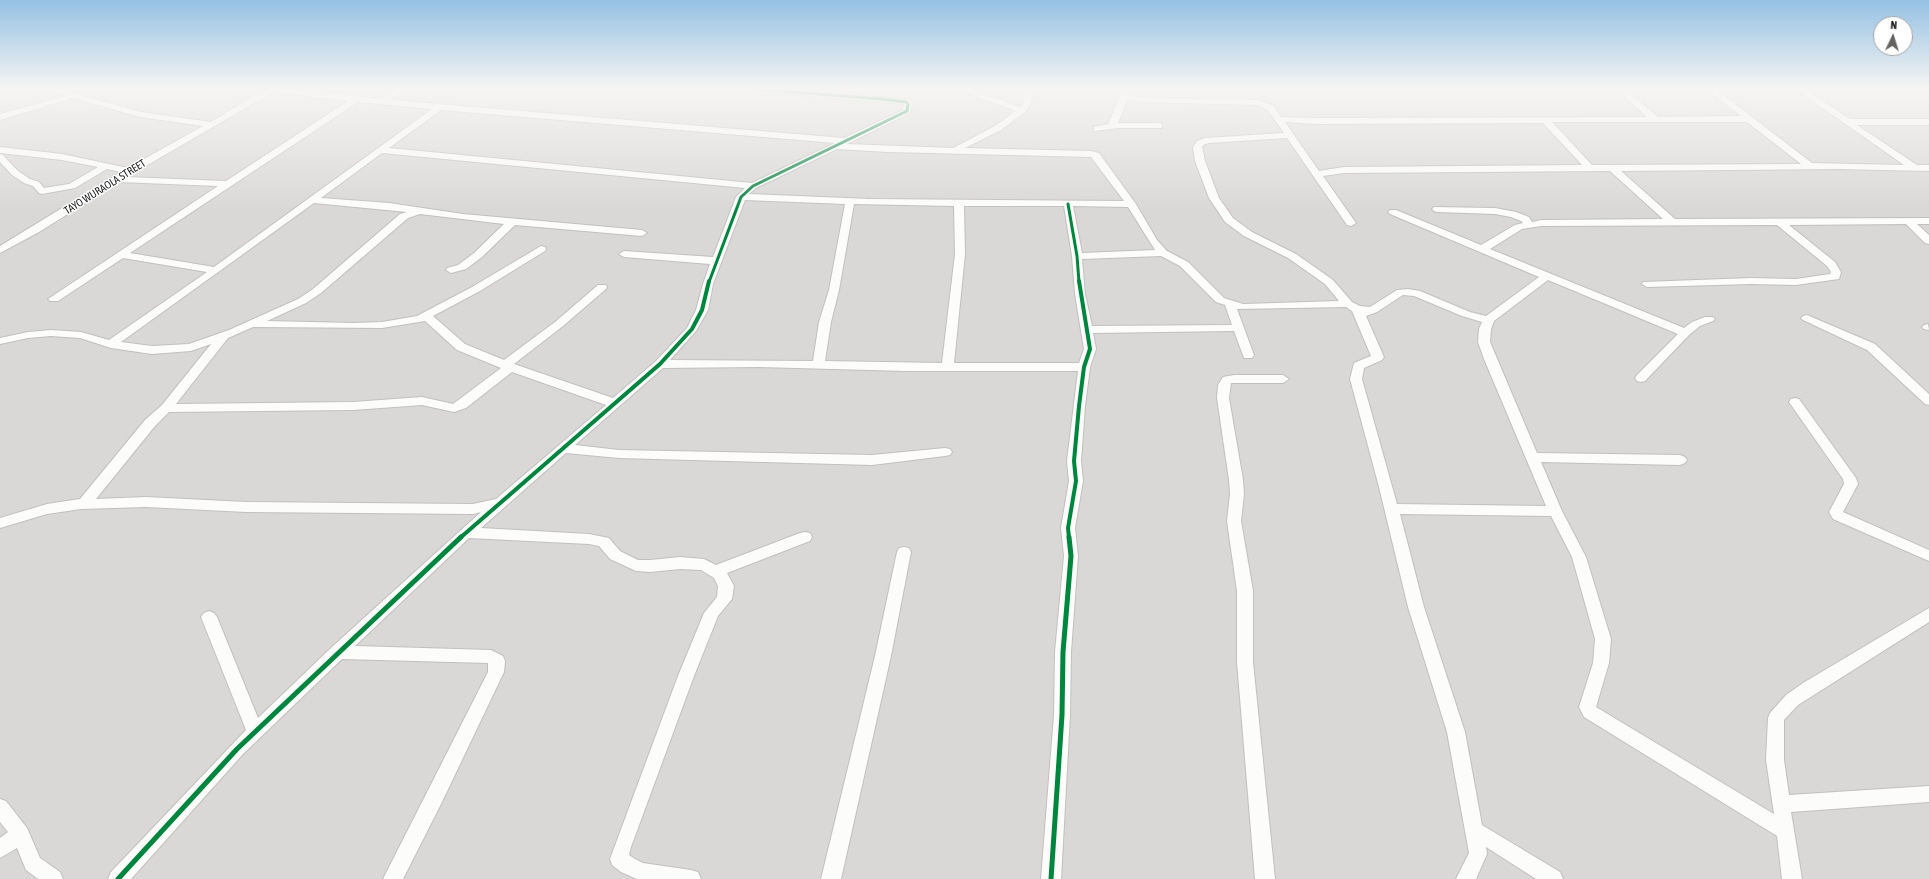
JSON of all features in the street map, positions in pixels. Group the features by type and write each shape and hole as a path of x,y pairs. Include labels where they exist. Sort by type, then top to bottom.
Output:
{"street":[{"name":"TAYO WURAOLA STREET","path":"0,250 130,171 205,129"},
{"path":"54,299 311,129"},
{"path":"111,344 216,270 409,129"},
{"path":"682,129 840,144 1096,155 1131,204 1153,241 1163,253 1184,264 1220,300 1242,307 1373,310 1401,292 1416,292 1466,314 1490,319"},
{"path":"0,523 47,509 84,504 146,502 476,515 500,503 660,364 692,329 702,310 708,284 741,197 753,186 870,129"},
{"path":"956,150 996,129"},
{"path":"1286,129 1351,223"},
{"path":"1553,129 1590,168"},
{"path":"1761,129 1810,166"},
{"path":"1858,129 1915,168"},
{"path":"1290,135 1208,140 1200,143 1197,147 1214,198 1229,220 1248,234 1298,260 1329,282 1359,309 1378,357 1358,366 1356,379 1416,606 1456,732 1478,854 1466,879"},
{"path":"0,150 62,157 130,171"},
{"path":"380,150 753,186"},
{"path":"0,157 15,173 27,181 36,184 42,191 54,191 72,186 106,166"},
{"path":"1318,174 1344,170 1810,166 1929,168"},
{"path":"1613,168 1672,222"},
{"path":"117,179 227,184"},
{"path":"741,197 850,202 1131,204"},
{"path":"312,200 405,212 418,211 512,222 642,233"},
{"path":"818,365 822,348 825,322 834,290 850,202"},
{"path":"948,367 960,254 959,203"},
{"path":"1051,879 1062,715 1063,652 1071,556 1068,528 1076,481 1074,461 1084,367 1090,349 1080,294 1077,256 1068,204"},
{"path":"1437,209 1495,211 1513,214 1525,219 1528,224"},
{"path":"0,341 28,335 51,333 81,335 111,344 152,350 173,350 191,347 251,324 302,301 317,291 405,212"},
{"path":"1393,212 1685,333"},
{"path":"1647,284 1751,281 1796,282 1835,276 1836,272 1831,264 1778,221"},
{"path":"1908,221 1929,241"},
{"path":"1482,250 1519,227 1528,224 1929,221"},
{"path":"451,270 462,267 478,255 512,222"},
{"path":"251,324 354,326 401,323 426,316 476,289 541,249"},
{"path":"1077,256 1163,253"},
{"path":"121,254 216,270"},
{"path":"624,254 718,261"},
{"path":"1547,276 1490,319 1484,329 1484,342 1555,511 1579,557 1603,639 1602,663 1587,707 1590,712 1785,830"},
{"path":"166,408 353,406 422,401 454,408 462,405 602,287"},
{"path":"1230,304 1248,355"},
{"path":"426,316 461,346 508,366 614,403"},
{"path":"1807,318 1871,347 1929,401"},
{"path":"1641,378 1685,333 1696,324 1709,319"},
{"path":"1086,330 1238,328"},
{"path":"84,504 150,423 166,408 224,335"},
{"path":"660,364 759,363 948,367 1084,367"},
{"path":"1265,879 1245,662 1245,591 1234,521 1237,494 1236,480 1223,398 1224,385 1227,380 1283,379"},
{"path":"1795,402 1849,478 1851,484 1836,512 1838,515 1929,556"},
{"path":"562,448 619,454 872,460 902,458 945,452"},
{"path":"1532,457 1680,460"},
{"path":"1391,509 1555,511"},
{"path":"118,879 237,749 338,652 466,533 476,515"},
{"path":"466,533 589,539 604,542 615,555 636,565 650,566 680,563 704,565 720,574 726,586 724,599 712,613 689,669 622,847 619,859 628,866 643,872 690,879"},
{"path":"716,571 805,537"},
{"path":"831,879 883,656 904,552"},
{"path":"1792,879 1775,760 1776,718 1792,700 1809,688 1929,614"},
{"path":"209,617 255,732"},
{"path":"338,652 491,657 497,661 496,672 435,798 393,879"},
{"path":"1781,804 1929,794"},
{"path":"0,807 20,834 33,864 53,879"},
{"path":"1474,830 1513,852 1553,879"},
{"path":"0,849 20,834"}],"shaded area":[{"path":"0,129 1929,129 1929,879 0,879"}],"cycle path":[{"path":"118,879 237,749 322,667 456,542 660,364 692,329 702,310 708,284 741,197 753,186 870,129"},
{"path":"1051,879 1062,715 1063,652 1071,556 1068,528 1076,481 1074,461 1079,406 1084,367 1090,349 1080,294 1077,256 1068,204"}]}
